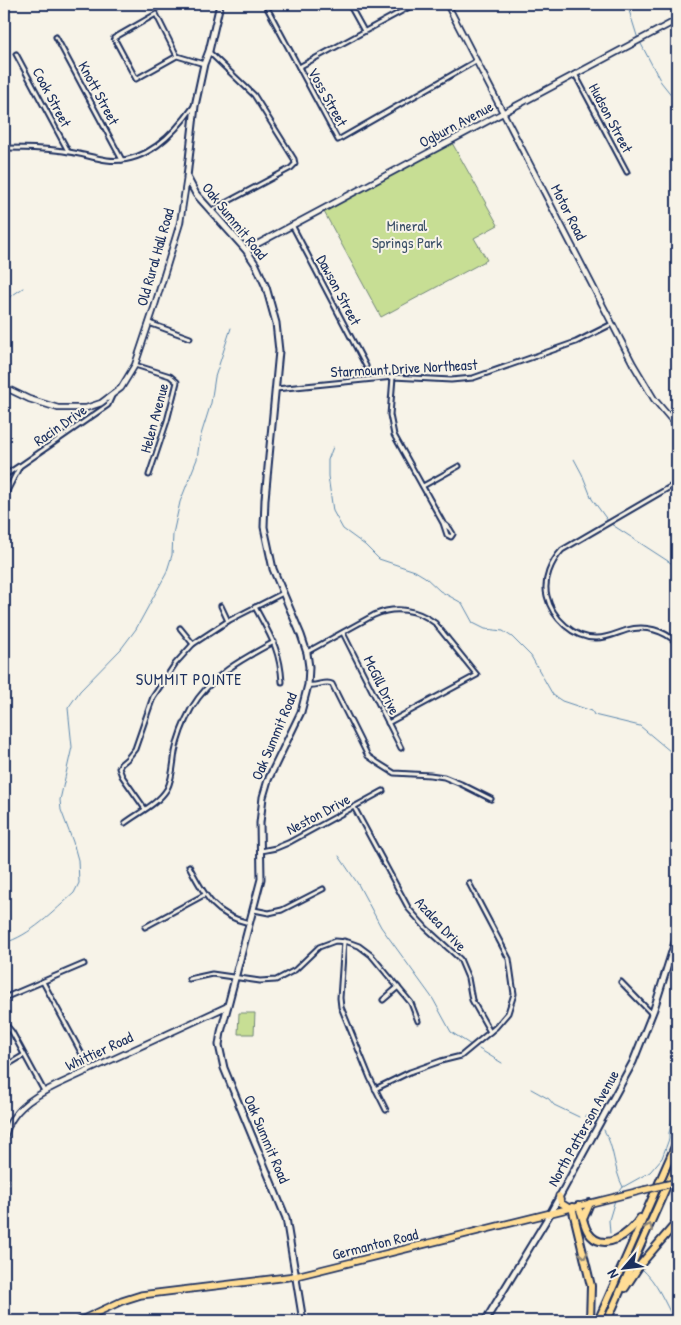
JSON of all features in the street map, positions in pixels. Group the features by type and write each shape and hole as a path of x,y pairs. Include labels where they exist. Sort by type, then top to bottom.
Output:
{"highway":[{"path":"598,1321 677,1142"},
{"path":"607,1320 677,1162"},
{"path":"574,1207 584,1218 586,1227 592,1237 601,1242 613,1241 630,1232 650,1202"},
{"path":"584,1218 590,1203"},
{"path":"574,1207 591,1286 590,1321"},
{"path":"607,1320 640,1265 677,1222"}],"main road":[{"name":"Old Rural Hall Road","path":"187,177 195,106 220,4"},
{"name":"Oak Summit Road","path":"187,177 196,194 246,250 256,265 263,280 276,323 279,351 264,527 273,569 307,653 309,667 308,685 301,712 265,786 260,823 261,879 220,1040 222,1063 286,1218 303,1321"},
{"name":"North Patterson Avenue","path":"485,1321 550,1214 633,1062 652,1014 677,936"},
{"name":"Germanton Road","path":"79,1321 141,1295 296,1276 677,1182"},
{"path":"559,1196 559,1201 562,1205 574,1207"}],"street":[{"name":"Voss Street","path":"265,4 338,140 476,61"},
{"path":"349,4 364,31"},
{"path":"299,67 415,4"},
{"name":"Motor Road","path":"447,4 613,324 654,398 677,426"},
{"path":"177,56 156,14 114,38 136,79 177,56 204,64"},
{"name":"Ogburn Avenue","path":"246,250 677,20"},
{"name":"Knott Street","path":"56,37 122,160"},
{"path":"208,52 254,95 295,164 291,168 212,210"},
{"name":"Cook Street","path":"16,54 68,151"},
{"name":"Hudson Street","path":"575,74 627,172"},
{"path":"4,148 68,151 107,160 122,160 135,157 161,143 195,106"},
{"name":"Old Rural Hall Road","path":"4,386 29,399 58,408 86,408 101,403 112,396 127,380 135,366 180,223 187,177"},
{"name":"Dawson Street","path":"292,225 366,366"},
{"path":"148,322 190,338"},
{"name":"Starmount Drive Northeast","path":"276,388 393,377 451,380 478,377 576,342 613,324"},
{"name":"Helen Avenue","path":"135,366 170,376 177,382 149,475"},
{"path":"393,377 390,415 393,430 399,446 443,523"},
{"name":"Racin Drive","path":"4,497 20,466 108,405 112,396"},
{"path":"4,476 20,466"},
{"path":"423,486 459,466"},
{"path":"677,483 562,550 550,568 546,586 548,597 557,617 570,629 581,634 595,638 628,630 646,628 660,631 677,643"},
{"path":"144,809 122,776 119,768 120,764 127,760 135,749 153,696 175,664 193,644 228,621 283,593"},
{"path":"221,606 228,621"},
{"path":"255,607 274,642 281,663 282,682"},
{"path":"307,653 374,615 385,611 414,612 435,623 477,675 388,724"},
{"path":"180,628 193,644"},
{"name":"McGill Drive","path":"343,633 400,748"},
{"path":"124,823 155,802 166,790 173,769 178,740 185,721 198,698 225,670 274,642"},
{"path":"308,685 314,686 328,682 332,684 368,756 387,770 398,774 444,777 492,798"},
{"name":"Neston Drive","path":"261,851 288,843 383,791"},
{"name":"Azalea Drive","path":"354,807 409,909 460,960 468,978 472,1000 490,1032"},
{"path":"189,866 204,895 213,905 224,914 238,921 250,924"},
{"path":"375,1090 410,1072 460,1056 504,1020 511,1006 514,994 507,955 469,883"},
{"path":"254,910 268,913 282,910 324,888"},
{"path":"145,927 204,895"},
{"path":"344,941 340,1004 375,1090 386,1110"},
{"path":"190,979 212,974 260,981 276,980 295,970 318,946 329,942 344,941 359,946 368,952 414,1008 418,1021"},
{"path":"4,998 84,964"},
{"path":"43,982 90,1070"},
{"path":"621,982 652,1014"},
{"path":"383,1000 398,987"},
{"name":"Whittier Road","path":"4,1199 4,1144 7,1127 17,1111 33,1097 228,1006"},
{"path":"4,1026 7,1026 12,1032 44,1091"},
{"path":"4,1067 24,1055"}],"green space":[{"name":"Mineral Springs Park","path":"451,141 498,225 474,238 487,260 381,317 323,210"},
{"path":"239,1013 255,1013 254,1034 238,1034"}],"waterway":[{"path":"627,4 638,39"},
{"path":"4,14 11,17"},
{"path":"640,42 661,82 677,102"},
{"path":"4,301 23,288"},
{"path":"4,943 23,935 41,922 74,893 79,883 78,860 61,810 60,800 72,747 68,708 80,691 121,649 136,629 166,574 172,555 173,534 180,502 197,459 200,438 211,403 215,377 231,328"},
{"path":"333,447 328,460 328,476 333,511 343,529 365,545 379,559 415,571 425,577 440,591 462,603 473,623 485,629 503,631 512,637 531,656 553,695 562,701 592,711 594,715 640,726 677,757"},
{"path":"574,459 592,499 608,521"},
{"path":"611,524 677,567"},
{"path":"339,856 358,884 381,927 433,999 451,1032 471,1045"},
{"path":"618,1194 623,1187 650,1172 662,1158 669,1139 676,1105 677,1094 673,1067 677,1040"},
{"path":"479,1049 502,1063"},
{"path":"531,1089 549,1099 554,1105 579,1117"},
{"path":"585,1116 594,1117 597,1124"},
{"path":"604,1130 608,1137 617,1173 623,1187"},
{"path":"610,1233 609,1220 615,1200"},
{"path":"641,1268 656,1286 675,1321"}],"district":[{"name":"SUMMIT POINTE","path":"189,679"}]}
